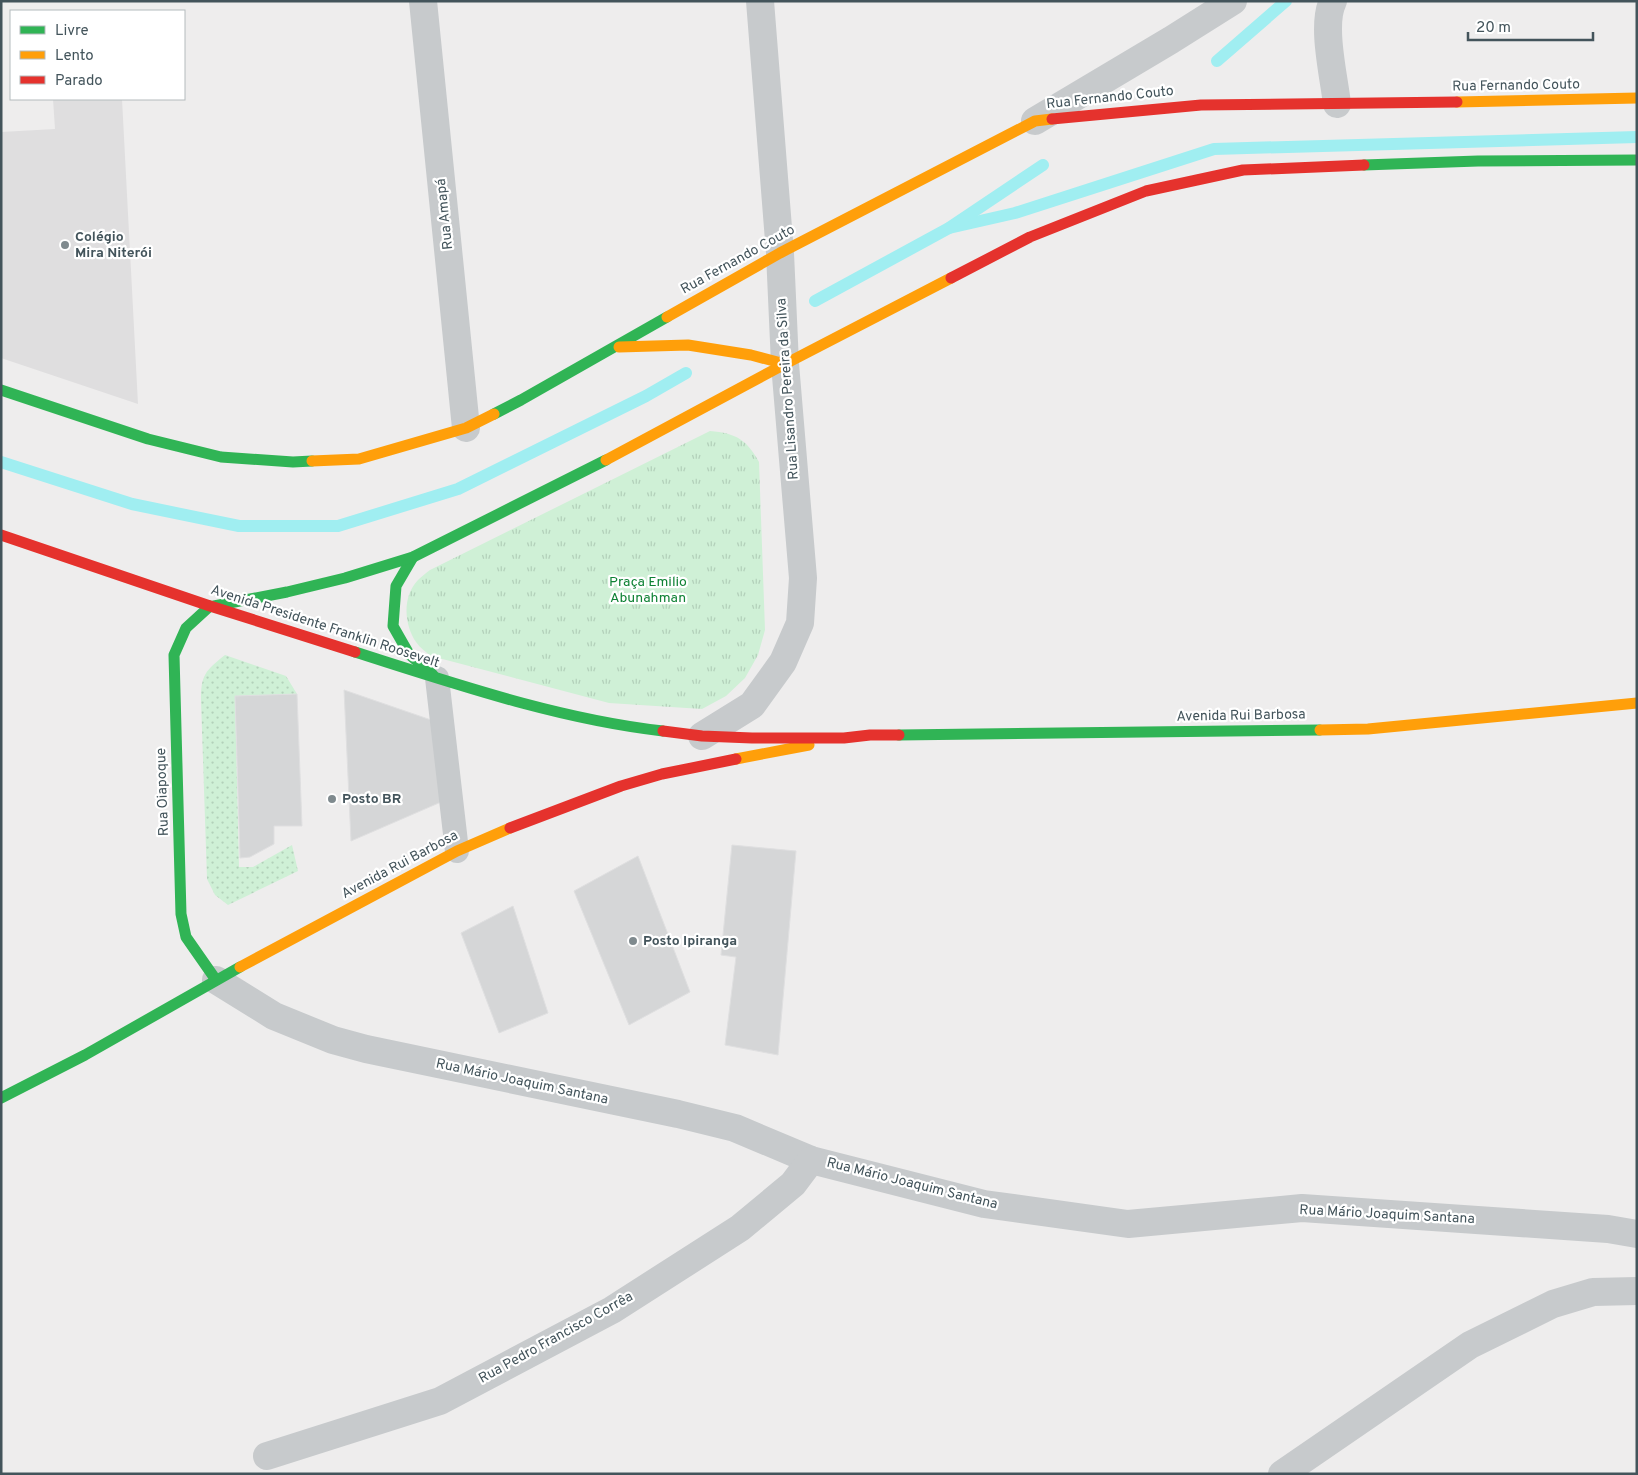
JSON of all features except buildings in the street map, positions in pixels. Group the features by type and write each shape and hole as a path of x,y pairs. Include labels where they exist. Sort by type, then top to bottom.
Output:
{"main road":[{"name":"Rua Fernando Couto","path":"614,347 780,254 1035,121 1200,105 1514,102 1637,98"},
{"path":"210,606 287,592 345,578 413,557 603,462 785,364 1030,237 1146,191 1242,170 1478,161 1637,160"},
{"path":"1,390 148,438 221,457 293,462 359,460 466,428 521,400 614,347 688,345 751,355 785,364"},
{"name":"Avenida Presidente Franklin Roosevelt","path":"1,535 210,606 437,678 544,709 644,729"},
{"path":"413,557 396,586 393,626 410,654 437,678"},
{"name":"Rua Oiapoque","path":"210,606 186,628 174,655 181,914 186,938 216,980"},
{"name":"Avenida Rui Barbosa","path":"1,1098 85,1055 216,980 457,851 621,786 662,774 844,738 870,735 1368,729 1637,703"},
{"name":"Avenida Rui Barbosa","path":"644,729 702,736 844,738"}],"street":[{"name":"Rua Amapá","path":"423,1 466,428"},
{"name":"Rua Lisandro Pereira da Silva","path":"702,736 752,705 783,662 800,623 803,578 785,364 780,254 760,1"},
{"path":"1035,121 1233,1"},
{"path":"1333,1 1329,8 1327,29 1337,104"},
{"name":"Rua Mário Joaquim Santana","path":"216,980 274,1016 334,1040 366,1049 668,1112 735,1128 811,1160 984,1204 1128,1224 1302,1208 1608,1229 1637,1234"},
{"name":"Rua Pedro Francisco Corrêa","path":"267,1456 440,1401 612,1310 740,1228 793,1184 811,1160"},
{"path":"1282,1474 1470,1345 1553,1304 1593,1292 1637,1292"}],"lane":[{"path":"437,678 457,851"}],"shaded area":[{"name":"Colégio Mira Niterói","path":"53,100 122,100 138,404 1,358 1,132 55,129"}],"green space":[{"name":"Praça Emilio Abunahman","path":"710,431 740,439 755,454 759,462 765,630 758,655 745,678 726,696 702,709 609,703 431,656 416,642 407,619 407,602 409,594 418,580 430,570"},
{"path":"225,655 286,676 297,694 235,697 239,867 253,867 292,845 298,871 228,905 215,895 207,879 201,700 203,679 213,665"}],"waterway":[{"path":"1217,61 1286,1"},
{"path":"949,228 1015,213 1214,149 1637,137"},
{"path":"815,301 949,228 1043,165"},
{"path":"1,462 132,504 239,526 338,526 458,489 646,396 686,373"}],"traffic: fast":[{"path":"1364,165 1478,161 1637,160"},
{"path":"494,414 667,317"},
{"path":"1,390 148,439 221,457 293,462 312,461"},
{"path":"214,606 287,592 345,578 413,557 606,460"},
{"path":"413,557 396,586 393,626 409,654 433,675"},
{"path":"210,606 186,628 174,655 181,914 186,937 216,980"},
{"path":"355,652 469,688 546,709 585,718 663,731"},
{"path":"899,735 1320,730"},
{"path":"1,1098 85,1055 240,967"}],"traffic: slow":[{"path":"1457,102 1637,98"},
{"path":"667,317 780,253 1035,121 1052,119"},
{"path":"606,460 951,278"},
{"path":"619,347 688,345 751,355 785,364"},
{"path":"312,461 359,459 466,428 494,414"},
{"path":"1320,730 1368,729 1637,703"},
{"path":"736,759 809,745"},
{"path":"240,967 457,851 510,828"}],"traffic: jam":[{"path":"1052,119 1201,105 1457,102"},
{"path":"951,278 1030,237 1146,191 1243,170 1364,165"},
{"path":"1,535 210,606 355,652"},
{"path":"663,731 702,736 752,738 844,738 870,735 899,735"},
{"path":"510,828 621,786 662,774 736,759"}],"place":[{"name":"Colégio Mira Niterói","path":"65,245"},
{"name":"Posto BR","path":"332,799"},
{"name":"Posto Ipiranga","path":"633,941"}]}
